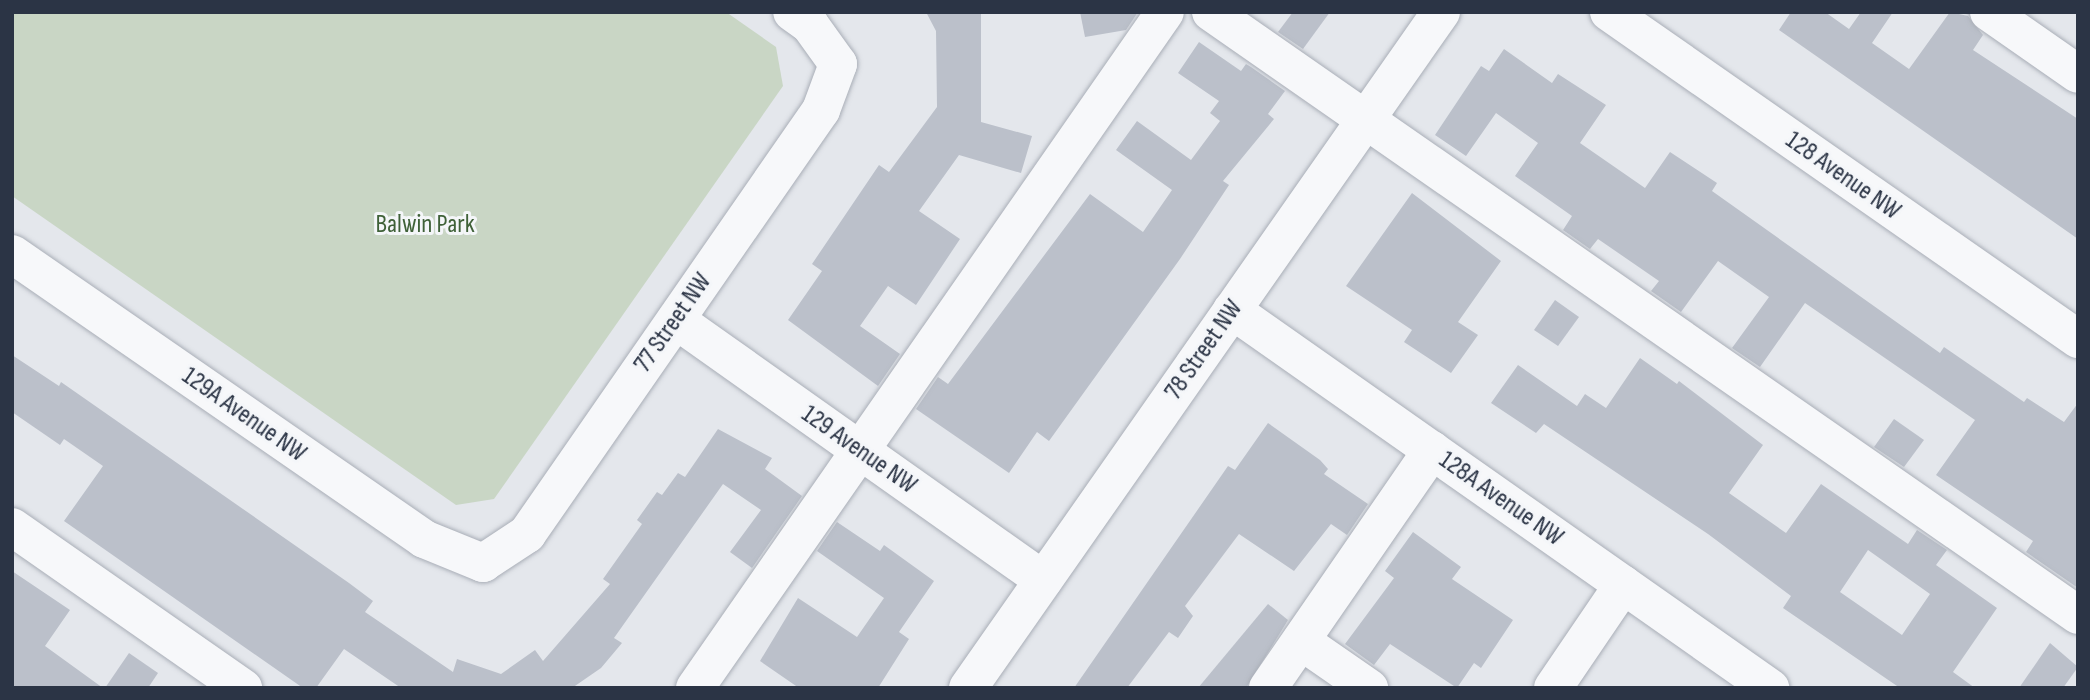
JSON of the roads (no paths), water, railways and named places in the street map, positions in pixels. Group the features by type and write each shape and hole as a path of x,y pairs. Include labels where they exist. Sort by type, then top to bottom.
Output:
{"street":[{"name":"77 Street NW","path":"483,563 527,534 821,110 838,64 810,25 792,12"},
{"path":"695,688 1165,12"},
{"path":"1211,12 2078,615"},
{"name":"78 Street NW","path":"968,688 1441,12"},
{"name":"128 Avenue NW","path":"1609,12 2078,339"},
{"path":"1989,12 2078,74"},
{"name":"129A Avenue NW","path":"12,254 424,540 483,563"},
{"name":"128A Avenue NW","path":"1232,310 1770,688"},
{"name":"129 Avenue NW","path":"676,320 1043,580"},
{"path":"1268,688 1432,450"},
{"path":"12,527 243,688"},
{"path":"1553,688 1623,585"},
{"path":"1301,641 1368,688"}],"park label":[{"name":"Balwin Park","path":"425,225"}]}
